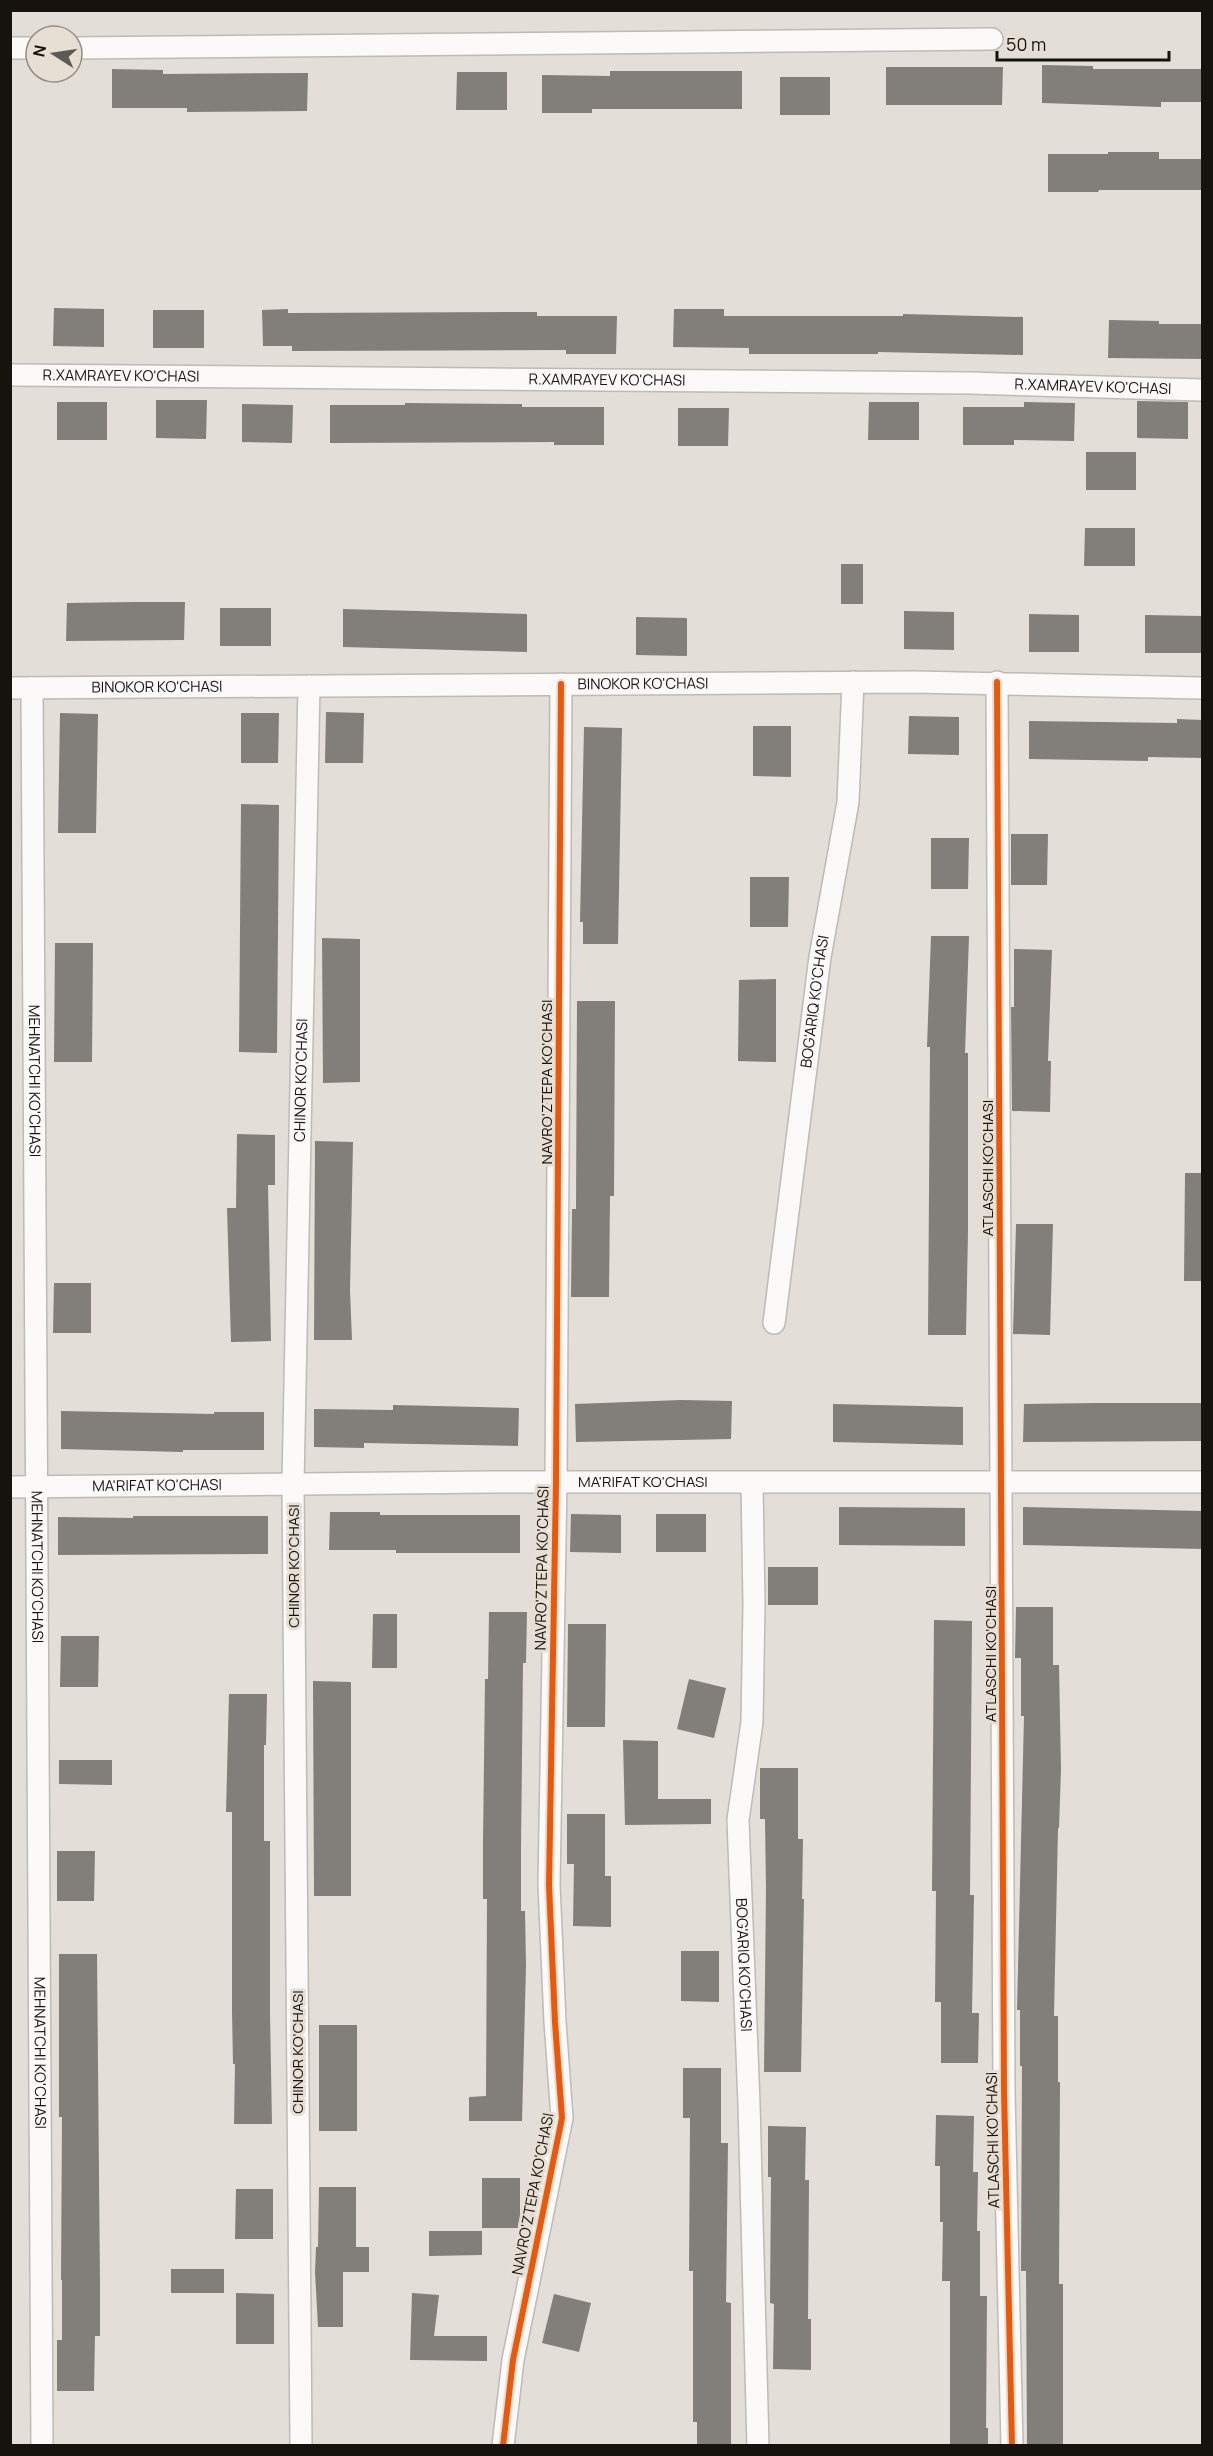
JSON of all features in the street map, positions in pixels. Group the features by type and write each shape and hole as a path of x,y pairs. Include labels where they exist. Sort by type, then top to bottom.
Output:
{"street":[{"path":"84,48 992,39"},
{"name":"R.XAMRAYEV KO'CHASI","path":"10,375 958,382 1203,390"},
{"name":"BOG'ARIQ KO'CHASI","path":"774,1323 820,957 848,802 854,682"},
{"name":"BINOKOR KO'CHASI","path":"10,688 997,682 1203,688"},
{"name":"ATLASCHI KO'CHASI","path":"997,682 1004,2091 1012,2445"},
{"name":"NAVRO'ZTEPA KO'CHASI","path":"502,2445 513,2360 562,2118 549,1885 556,1482 561,684"},
{"name":"CHINOR KO'CHASI","path":"301,2445 293,1484 309,686"},
{"name":"MEHNATCHI KO'CHASI","path":"32,688 42,2445"},
{"name":"MA'RIFAT KO'CHASI","path":"10,1487 556,1482 752,1484 1203,1482"},
{"name":"BOG'ARIQ KO'CHASI","path":"752,1484 754,1604 752,1722 738,1820 749,2104 758,2445"}],"building":[{"path":"1042,65 1093,66 1093,69 1203,69 1203,102 1161,102 1161,107 1042,103"},
{"path":"886,67 1003,67 1002,105 886,105"},
{"path":"112,69 163,70 163,74 308,73 307,111 187,112 187,108 112,108"},
{"path":"610,71 742,71 742,109 592,109 592,113 542,113 542,75 610,76"},
{"path":"457,72 507,72 507,110 456,110"},
{"path":"780,77 830,77 830,115 780,115"},
{"path":"1108,152 1159,152 1159,159 1203,159 1203,190 1048,192 1048,154 1108,154"},
{"path":"54,308 104,309 104,347 53,346"},
{"path":"288,309 288,313 537,312 537,316 617,316 616,354 566,354 566,350 292,351 292,346 263,346 262,310"},
{"path":"674,309 724,309 724,316 903,316 903,314 1023,317 1023,355 878,352 878,354 749,354 749,348 673,347"},
{"path":"153,310 204,310 204,348 153,348"},
{"path":"1109,320 1159,321 1159,324 1203,324 1203,359 1108,358"},
{"path":"156,400 207,400 206,439 156,438"},
{"path":"1137,401 1188,402 1188,439 1137,438"},
{"path":"57,402 107,402 107,440 57,440"},
{"path":"869,402 919,402 919,440 868,440"},
{"path":"1024,402 1075,403 1074,441 1014,440 1014,445 963,445 963,407 1024,407"},
{"path":"405,403 604,407 604,445 554,445 554,442 330,443 330,405 405,405"},
{"path":"242,404 293,405 292,443 242,442"},
{"path":"678,408 729,408 728,446 678,446"},
{"path":"1086,452 1136,452 1136,490 1086,490"},
{"path":"1085,528 1135,528 1135,566 1084,566"},
{"path":"841,564 863,564 863,604 841,604"},
{"path":"185,602 184,640 66,641 67,603"},
{"path":"220,608 271,608 271,646 220,646"},
{"path":"343,609 527,614 527,652 343,647"},
{"path":"904,611 954,612 954,650 904,649"},
{"path":"1029,614 1079,615 1079,652 1029,652"},
{"path":"1145,615 1203,616 1203,653 1145,653"},
{"path":"636,617 687,618 687,656 636,655"},
{"path":"326,712 364,713 363,763 325,763"},
{"path":"60,713 98,714 96,833 58,833"},
{"path":"241,713 279,713 278,763 241,763"},
{"path":"909,716 959,717 959,755 908,754"},
{"path":"1177,719 1203,720 1203,758 1148,757 1148,761 1029,759 1029,721 1177,723"},
{"path":"753,726 791,726 791,777 753,776"},
{"path":"584,727 622,728 618,944 583,944 583,922 580,922"},
{"path":"241,804 279,805 277,1053 239,1052"},
{"path":"1011,834 1048,834 1047,885 1011,885"},
{"path":"931,838 969,838 968,889 931,889"},
{"path":"750,877 789,877 788,927 750,927"},
{"path":"931,936 969,936 965,1053 968,1053 966,1335 928,1335 930,1047 927,1047"},
{"path":"322,938 360,939 360,1082 323,1083"},
{"path":"55,943 93,943 92,1062 54,1062"},
{"path":"1014,949 1052,950 1048,1061 1051,1061 1050,1112 1012,1111 1011,1007 1014,1007"},
{"path":"776,979 776,1062 738,1061 739,980"},
{"path":"577,1001 615,1001 614,1196 610,1196 609,1297 571,1297 572,1209 576,1209"},
{"path":"237,1134 275,1135 275,1185 268,1185 271,1341 231,1342 227,1208 236,1208"},
{"path":"315,1141 353,1142 350,1290 352,1340 314,1340"},
{"path":"1185,1173 1203,1173 1203,1281 1184,1281"},
{"path":"1016,1224 1053,1224 1050,1335 1013,1334"},
{"path":"54,1283 91,1283 91,1333 53,1333"},
{"path":"681,1400 732,1401 731,1439 576,1442 575,1404"},
{"path":"1203,1403 1203,1441 1023,1442 1024,1404"},
{"path":"833,1404 963,1407 963,1445 833,1442"},
{"path":"393,1405 519,1408 518,1446 364,1443 364,1448 314,1447 314,1409 393,1410"},
{"path":"61,1411 214,1414 214,1412 264,1412 264,1450 183,1450 183,1452 61,1449"},
{"path":"839,1507 965,1508 965,1546 839,1545"},
{"path":"1023,1507 1203,1511 1203,1549 1023,1545"},
{"path":"330,1512 380,1512 380,1515 520,1515 520,1553 396,1553 396,1550 329,1550"},
{"path":"571,1514 621,1515 621,1553 570,1552"},
{"path":"656,1514 706,1514 706,1552 656,1552"},
{"path":"133,1516 268,1516 268,1554 58,1555 58,1517 133,1518"},
{"path":"768,1567 818,1567 818,1605 768,1605"},
{"path":"1016,1607 1053,1607 1053,1665 1059,1665 1061,1770 1054,2016 1058,2016 1058,2082 1060,2082 1059,2284 1063,2284 1063,2445 1027,2445 1026,2271 1021,2271 1022,2066 1020,2066 1020,2010 1017,2010 1024,1716 1021,1716 1021,1658 1015,1658"},
{"path":"489,1612 527,1612 526,1663 523,1663 521,1848 521,1911 525,1911 526,1966 522,2121 469,2121 469,2097 486,2096 487,1899 483,1899 483,1843 485,1679 488,1679"},
{"path":"373,1614 397,1614 397,1668 372,1668"},
{"path":"934,1620 972,1621 970,1895 974,1895 972,2013 979,2013 978,2063 941,2063 941,2002 935,2002 936,1891 932,1891"},
{"path":"568,1624 606,1624 605,1727 567,1727"},
{"path":"61,1636 99,1636 98,1687 60,1687"},
{"path":"689,1679 726,1688 714,1738 677,1729"},
{"path":"313,1681 351,1682 351,1896 314,1896"},
{"path":"229,1694 267,1694 266,1745 264,1745 264,1841 270,1841 272,2124 234,2124 232,1812 226,1812"},
{"path":"623,1740 658,1741 658,1799 711,1799 711,1824 625,1825"},
{"path":"59,1760 112,1760 112,1785 59,1784"},
{"path":"760,1768 798,1768 798,1839 803,1839 802,1899 804,1899 801,2072 764,2072 766,1890 765,1819 760,1819"},
{"path":"567,1814 605,1814 605,1876 611,1876 611,1927 573,1926 574,1864 567,1864"},
{"path":"57,1851 95,1851 94,1901 57,1901"},
{"path":"681,1951 719,1951 719,2002 681,2001"},
{"path":"59,1954 97,1954 100,2336 95,2336 94,2391 57,2391 57,2340 62,2340"},
{"path":"319,2025 357,2025 357,2131 319,2131"},
{"path":"683,2068 721,2068 721,2143 728,2143 726,2302 731,2303 731,2445 697,2445 697,2422 693,2422 693,2271 689,2271 690,2118 683,2118"},
{"path":"936,2115 974,2116 973,2172 978,2172 977,2231 980,2231 980,2296 987,2296 986,2428 988,2428 988,2445 950,2445 950,2281 942,2281 943,2222 940,2222 940,2166 935,2166"},
{"path":"768,2126 806,2127 805,2180 809,2180 808,2319 811,2319 811,2370 773,2369 774,2304 770,2303 771,2177 768,2177"},
{"path":"482,2178 520,2178 520,2228 482,2228"},
{"path":"319,2187 356,2187 356,2247 369,2247 369,2272 343,2272 343,2327 318,2327 315,2272 316,2247 318,2247"},
{"path":"236,2189 273,2189 273,2239 235,2239"},
{"path":"429,2231 482,2231 482,2255 429,2256"},
{"path":"171,2269 224,2269 224,2293 171,2293"},
{"path":"236,2293 274,2294 274,2344 236,2344"},
{"path":"412,2293 439,2295 434,2336 487,2336 487,2361 410,2360"},
{"path":"554,2294 591,2303 579,2352 542,2343"}],"cycle path":[{"path":"997,682 1004,2091 1012,2446"},
{"path":"503,2446 513,2360 562,2118 549,1885 556,1482 561,684"}]}
